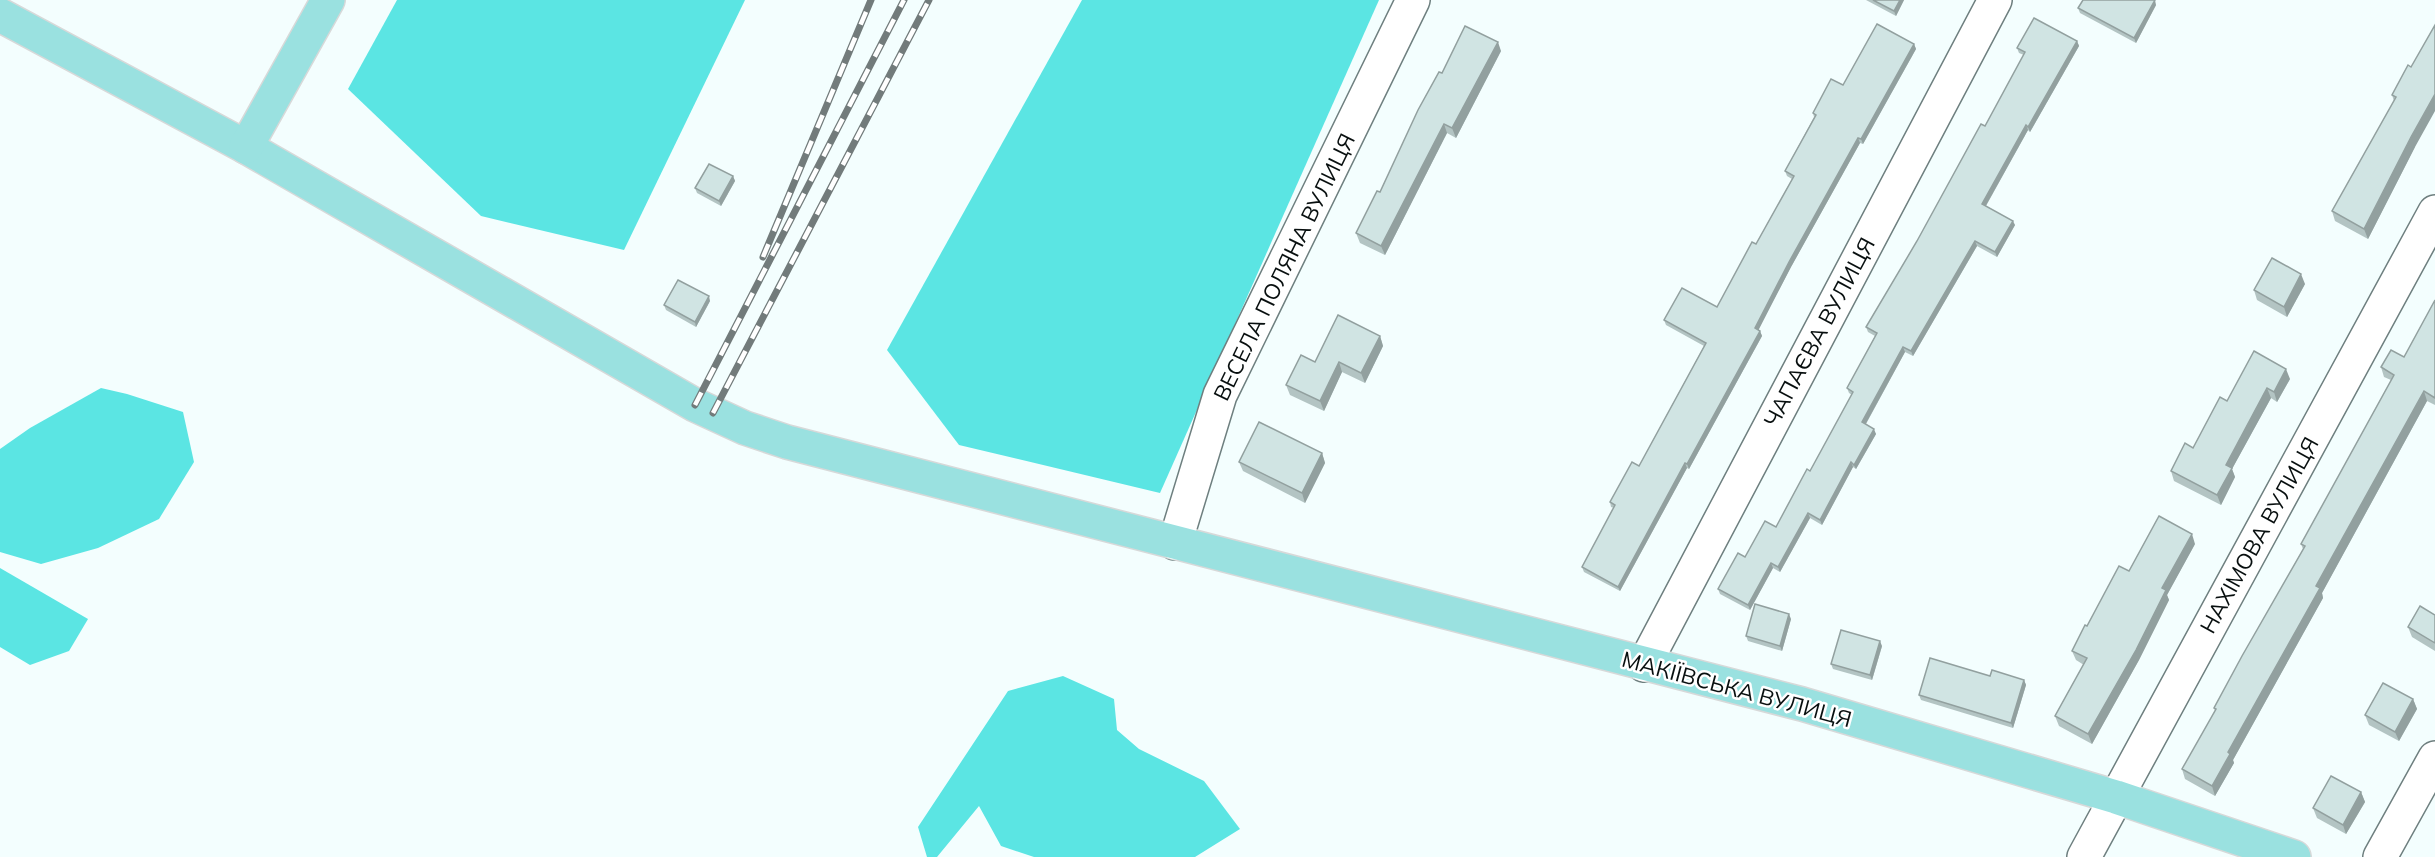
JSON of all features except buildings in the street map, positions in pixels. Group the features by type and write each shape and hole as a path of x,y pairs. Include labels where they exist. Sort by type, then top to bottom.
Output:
{"main road":[{"path":"246,147 328,0"},
{"name":"МАКІЇВСЬКА ВУЛИЦЯ","path":"0,15 246,147 695,405 745,428 787,442 1802,704 2116,797 2294,857"}],"street":[{"name":"ВЕСЕЛА ПОЛЯНА ВУЛИЦЯ","path":"1175,543 1220,395 1413,0"},
{"name":"ЧАПАЄВА ВУЛИЦЯ","path":"1644,665 1995,0"},
{"name":"НАХІМОВА ВУЛИЦЯ","path":"2084,857 2435,212"},
{"path":"2380,857 2435,758"}],"shaded area":[{"path":"397,0 745,0 624,250 481,216 348,89"},
{"path":"1082,0 1379,0 1160,493 959,445 887,350"},
{"path":"101,388 183,412 194,462 159,519 98,548 41,564 0,552 0,449 30,428"},
{"path":"0,568 88,619 69,651 30,665 0,647"},
{"path":"1063,676 1114,699 1117,730 1139,749 1204,781 1240,829 1195,857 1034,857 1001,846 979,806 937,857 927,857 918,827 1008,691"}],"railway":[{"path":"763,257 871,0"},
{"path":"695,405 904,0"},
{"path":"713,413 929,0"}]}
